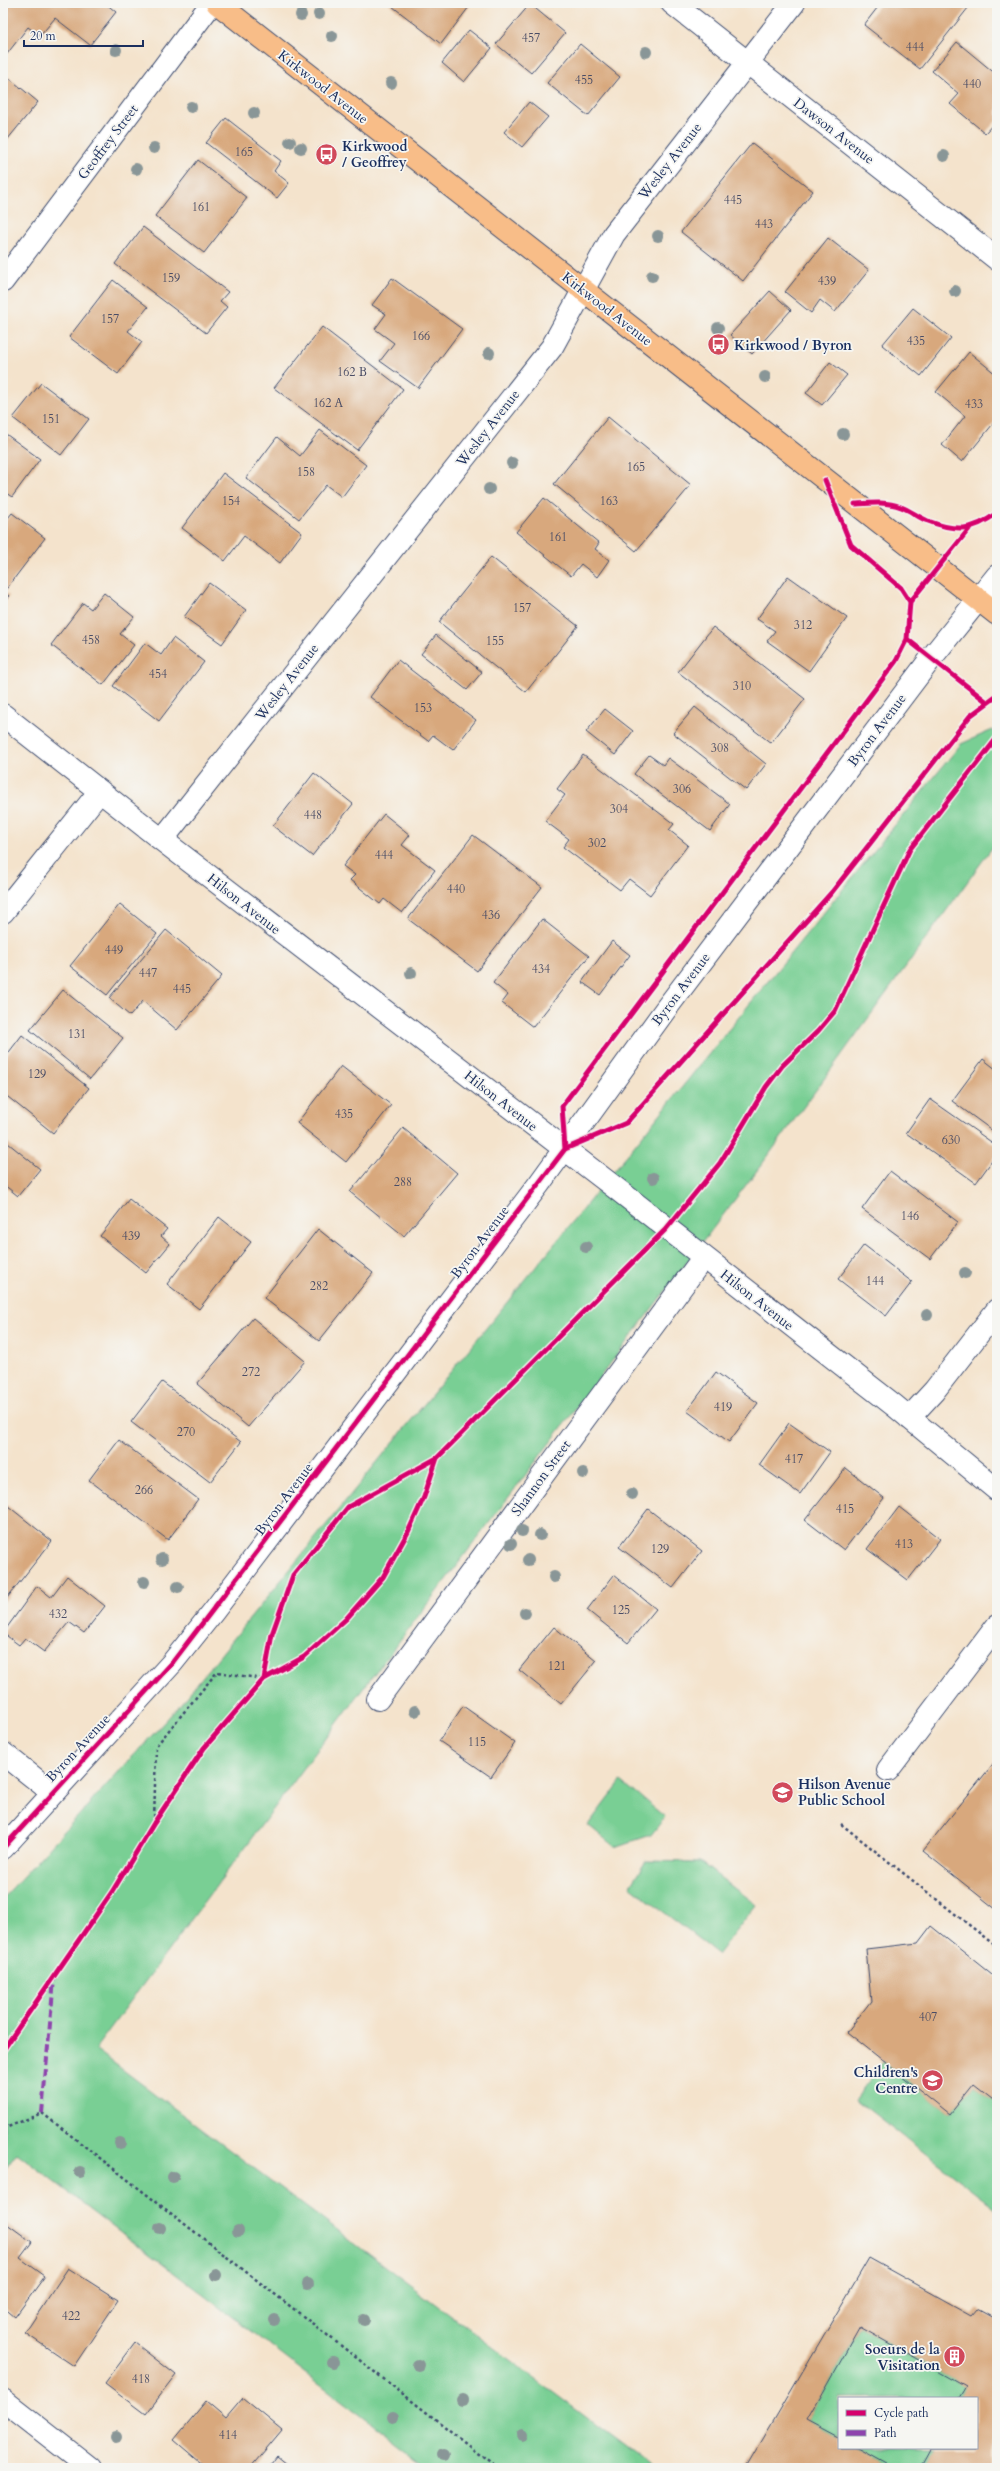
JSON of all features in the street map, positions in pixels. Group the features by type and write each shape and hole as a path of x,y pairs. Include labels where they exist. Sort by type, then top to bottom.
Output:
{"main road":[{"name":"Kirkwood Avenue","path":"217,3 997,614"}],"street":[{"name":"Geoffrey Street","path":"3,281 212,3"},
{"name":"Dawson Avenue","path":"672,3 997,259"},
{"name":"Wesley Avenue","path":"162,840 552,347 614,234 794,3"},
{"name":"Byron Avenue","path":"3,1848 172,1663 200,1629 565,1149 665,1010 977,599 997,576"},
{"name":"Hilson Avenue","path":"3,715 162,840 565,1149 909,1418 997,1490"},
{"path":"3,912 100,791"},
{"name":"Shannon Street","path":"378,1699 703,1258"},
{"path":"909,1418 934,1391 997,1310"},
{"path":"888,1770 997,1626"},
{"path":"3,1752 53,1793"},
{"path":"3,2400 90,2468"}],"path":[{"path":"154,1823 156,1746 217,1672 264,1679"},
{"path":"841,1824 997,1947"},
{"path":"3,2128 42,2113 498,2468"}],"green space":[{"path":"997,728 997,841 768,1156 359,1694 95,2049 654,2468 430,2468 17,2153 3,2172 3,1898 178,1707 961,744"},
{"path":"621,1781 665,1817 651,1835 615,1847 588,1825"},
{"path":"646,1861 700,1862 756,1905 718,1954 630,1886"},
{"path":"884,2061 950,2114 974,2084 997,2102 997,2209 855,2099"},
{"path":"860,2327 965,2386 959,2397 838,2397 838,2437 807,2421"},
{"path":"859,2449 929,2449 919,2468 893,2468"}],"building":[{"path":"3,3 105,3 116,12 90,45 55,18 40,36 28,27 3,59"},
{"path":"388,3 472,3 441,44"},
{"path":"881,3 972,3 920,69 864,25"},
{"path":"530,4 565,33 531,73 496,44"},
{"path":"469,30 492,48 464,82 442,63"},
{"path":"957,42 997,75 997,120 985,133 950,104 959,94 932,71"},
{"path":"580,44 620,77 588,116 547,83"},
{"path":"3,73 38,102 3,145"},
{"path":"529,102 548,117 522,147 504,132"},
{"path":"226,118 281,161 274,171 289,183 277,198 206,143"},
{"path":"752,143 813,191 743,281 681,232"},
{"path":"198,160 247,198 204,253 155,216"},
{"path":"143,227 228,292 220,301 227,307 206,333 115,264"},
{"path":"828,238 869,270 835,312 820,300 811,313 785,292"},
{"path":"392,278 462,329 418,388 380,361 394,343 375,329 386,314 372,305"},
{"path":"113,280 148,307 128,331 142,342 118,374 69,337"},
{"path":"770,291 791,310 752,354 730,335"},
{"path":"913,308 951,338 921,376 882,345"},
{"path":"322,327 403,389 357,450 274,388"},
{"path":"969,352 997,375 997,419 962,462 942,445 965,416 936,392"},
{"path":"830,362 847,375 822,405 806,393"},
{"path":"41,383 89,419 61,455 13,418"},
{"path":"608,417 691,485 636,551 554,484"},
{"path":"320,430 366,465 342,497 326,485 299,519 246,478 277,437 300,456"},
{"path":"3,432 40,459 12,497 3,491"},
{"path":"223,473 302,533 280,563 244,536 225,561 182,528"},
{"path":"544,498 599,543 595,549 609,560 597,577 581,564 571,576 516,532"},
{"path":"12,513 45,538 4,592 9,596 3,604 3,524"},
{"path":"491,557 578,626 526,692 439,622"},
{"path":"788,576 847,618 809,671 767,641 775,631 757,619"},
{"path":"209,583 246,610 222,644 184,617"},
{"path":"104,593 134,617 120,634 134,645 103,685 51,645 83,603 91,609"},
{"path":"713,627 805,699 771,743 678,672"},
{"path":"436,635 482,672 467,690 421,654"},
{"path":"173,638 204,662 159,721 113,686 145,643 161,655"},
{"path":"398,660 476,720 453,750 433,735 428,741 370,697"},
{"path":"695,707 766,764 746,790 673,733"},
{"path":"605,709 633,731 615,755 586,732"},
{"path":"583,755 674,824 669,830 688,845 650,895 629,879 620,890 563,847 569,839 545,821 565,795 557,789"},
{"path":"649,755 663,765 668,758 730,804 710,831 634,774"},
{"path":"314,773 353,804 312,856 273,826"},
{"path":"384,814 410,835 402,845 435,870 402,913 384,899 380,904 350,880 355,875 343,866"},
{"path":"473,835 542,887 477,971 408,919"},
{"path":"120,904 157,934 107,995 70,966"},
{"path":"542,919 589,956 533,1027 502,1003 508,995 493,983"},
{"path":"166,930 222,976 177,1030 143,1001 130,1016 109,998"},
{"path":"612,941 630,955 600,995 582,982"},
{"path":"63,990 123,1038 90,1079 30,1030"},
{"path":"22,1035 89,1088 53,1133 3,1093 3,1060"},
{"path":"983,1059 997,1070 997,1134 952,1101"},
{"path":"341,1066 391,1105 346,1162 297,1123"},
{"path":"930,1099 997,1146 997,1154 976,1183 906,1133"},
{"path":"403,1128 457,1173 404,1236 350,1192"},
{"path":"3,1139 40,1169 18,1196 3,1184"},
{"path":"890,1171 958,1222 930,1259 862,1209"},
{"path":"129,1199 167,1229 161,1236 170,1244 146,1273 100,1236"},
{"path":"219,1217 251,1242 199,1309 167,1284"},
{"path":"318,1229 373,1273 319,1341 264,1298"},
{"path":"864,1245 912,1282 886,1316 838,1279"},
{"path":"253,1318 305,1361 248,1427 197,1384"},
{"path":"716,1372 758,1403 729,1442 687,1411"},
{"path":"162,1382 241,1442 210,1482 131,1422"},
{"path":"789,1423 830,1452 800,1494 759,1465"},
{"path":"119,1440 198,1499 168,1540 89,1480"},
{"path":"846,1468 884,1498 844,1550 805,1520"},
{"path":"3,1502 52,1541 3,1603"},
{"path":"899,1507 940,1539 908,1580 867,1549"},
{"path":"648,1509 702,1551 673,1588 619,1547"},
{"path":"614,1575 656,1609 628,1643 587,1610"},
{"path":"67,1576 105,1606 84,1633 69,1622 44,1652 25,1638 19,1645 3,1633 37,1586 51,1597"},
{"path":"554,1627 596,1661 561,1704 519,1670"},
{"path":"463,1706 515,1743 491,1777 439,1741"},
{"path":"997,1759 997,1910 923,1851"},
{"name":"Children's Centre","path":"931,1926 997,1979 997,2102 974,2084 950,2114 847,2032 871,2001 866,1949 918,1943"},
{"path":"3,2221 32,2242 20,2258 45,2276 15,2317 3,2307"},
{"name":"Soeurs de la Visitation","path":"869,2258 972,2315 977,2309 997,2320 996,2468 919,2468 929,2449 978,2449 978,2397 959,2397 965,2386 860,2327 807,2421 838,2437 838,2449 859,2449 893,2468 746,2468"},
{"path":"68,2268 118,2300 74,2366 25,2333"},
{"path":"135,2343 176,2375 146,2414 105,2383"},
{"path":"243,2398 282,2430 250,2468 207,2468 174,2440 206,2401 226,2418"},
{"path":"277,2456 292,2468 268,2468"}],"marked path":[{"path":"42,2113 54,1979"}],"cycle path":[{"path":"565,1149 562,1106 896,661 907,639 910,602 901,588 851,545 825,480"},
{"path":"855,504 878,503 895,505 938,525 956,528 972,526 997,513"},
{"path":"910,602 969,529"},
{"path":"907,639 987,702"},
{"path":"565,1149 626,1123 832,892 970,716 997,696"},
{"path":"3,2050 112,1892 154,1823 204,1748 264,1679 304,1657 346,1619 383,1577 408,1532 424,1497 437,1458 666,1229 720,1163 766,1087 782,1066 818,1031 835,1011 910,849 997,738"},
{"path":"3,1848 172,1663 565,1149"},
{"path":"264,1679 272,1634 293,1575 348,1507 437,1458"}],"place":[{"name":"Kirkwood / Geoffrey","path":"327,154"},
{"name":"Kirkwood / Byron","path":"719,345"},
{"name":"Hilson Avenue Public School","path":"783,1792"},
{"name":"Children's Centre","path":"933,2080"},
{"name":"Soeurs de la Visitation","path":"955,2357"}]}
